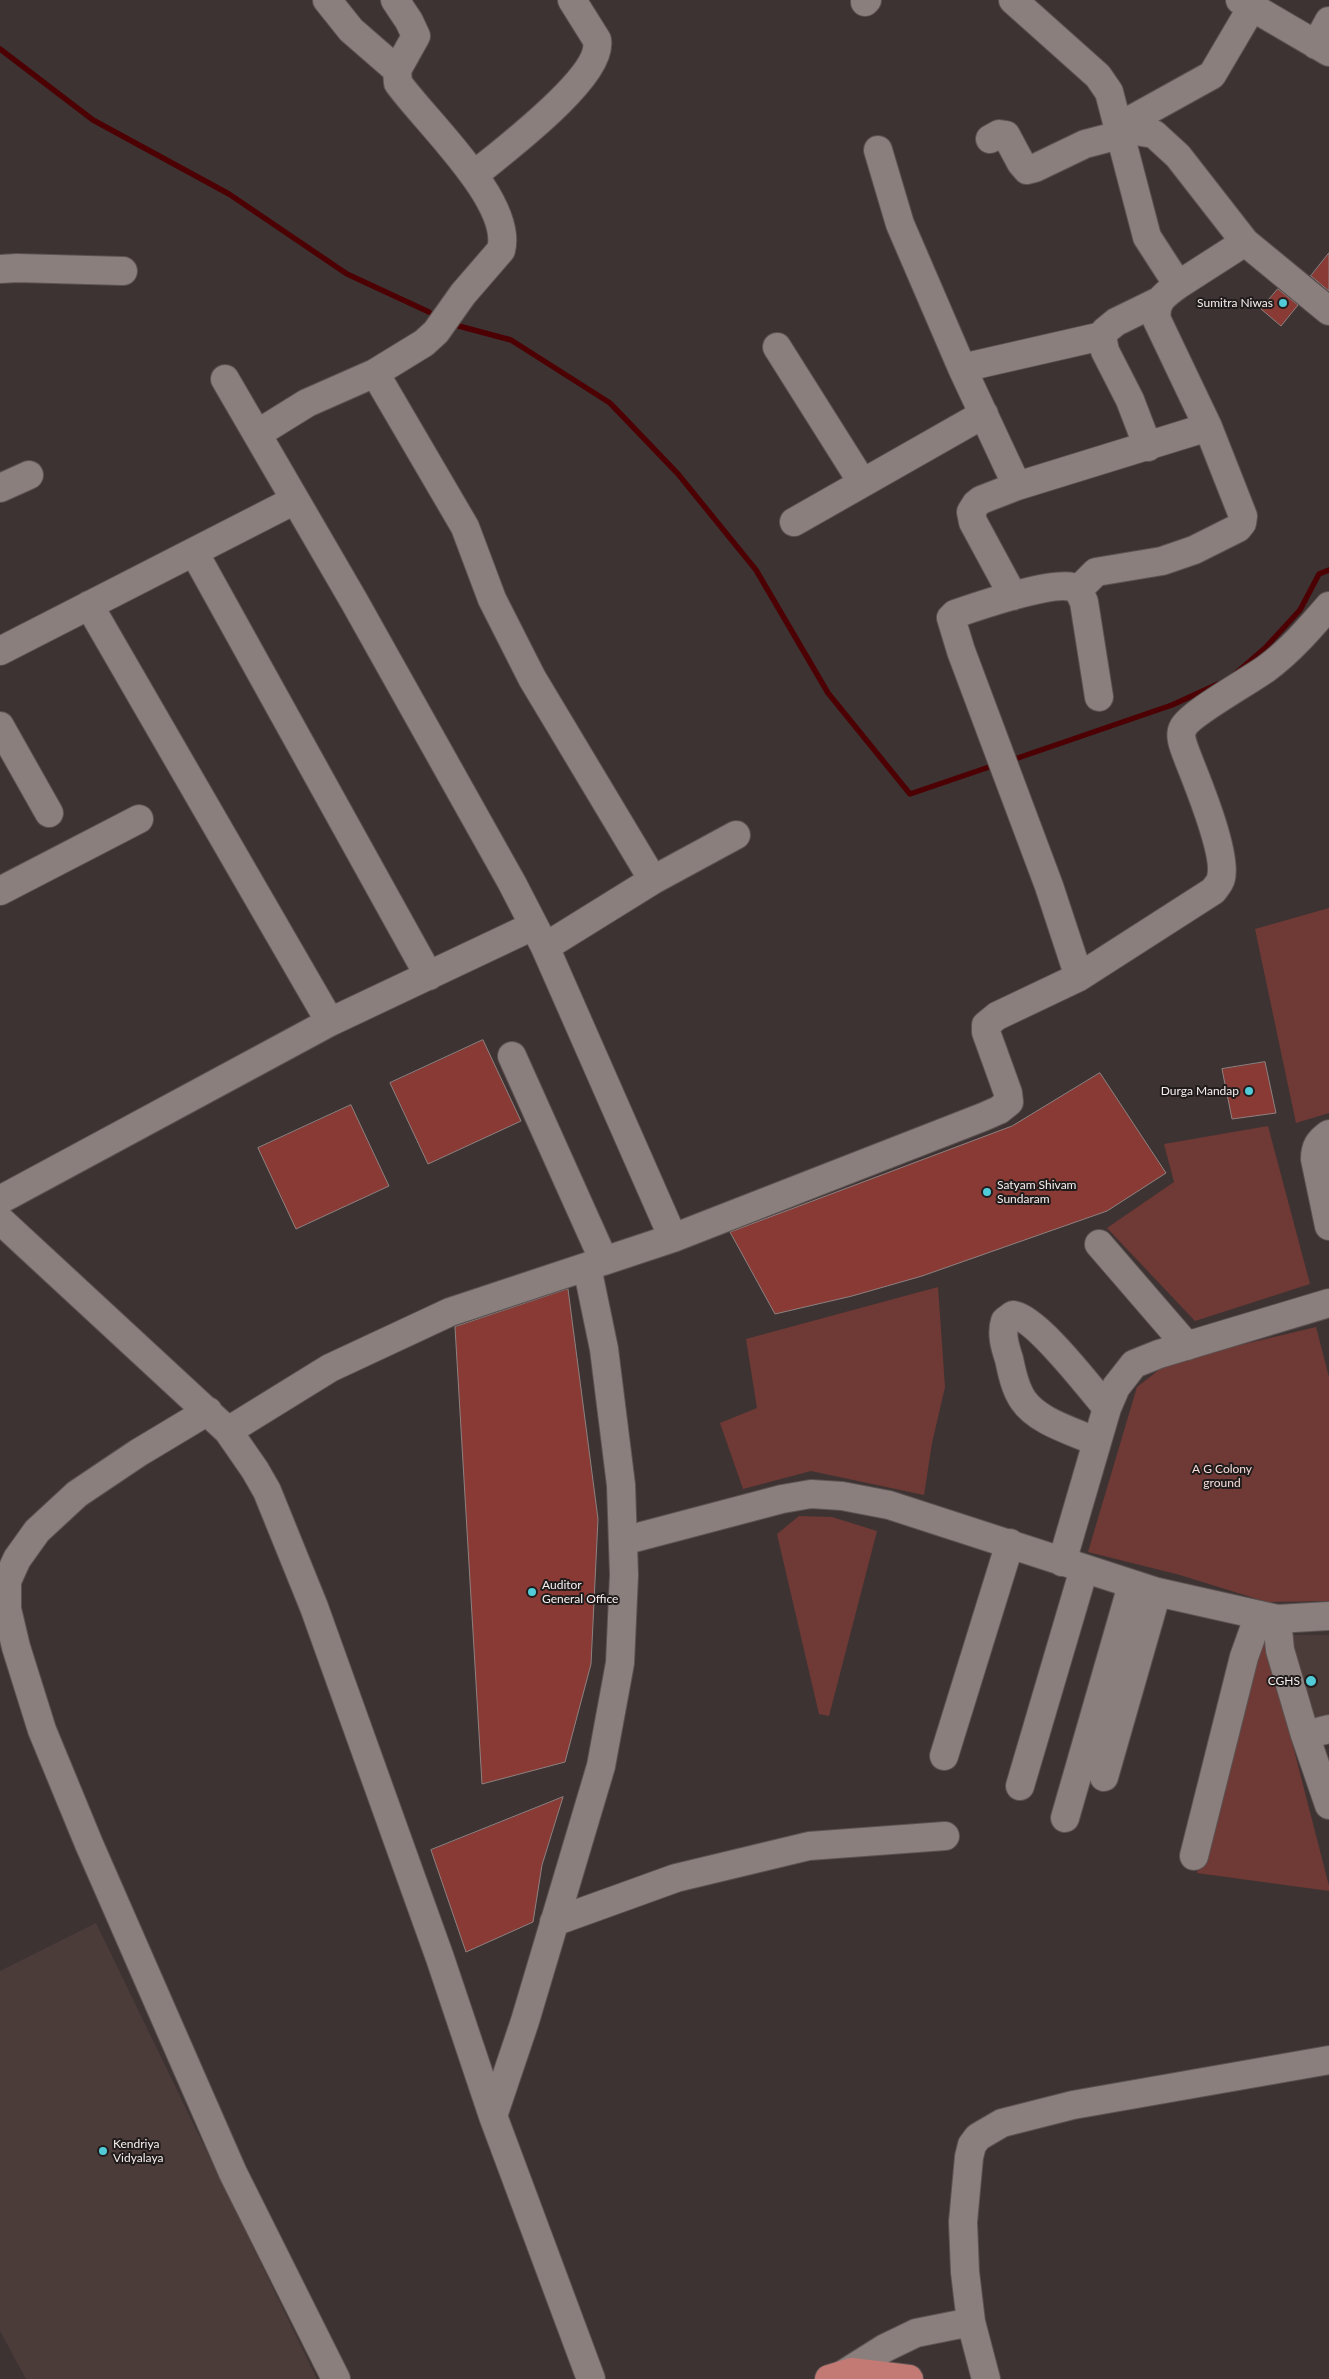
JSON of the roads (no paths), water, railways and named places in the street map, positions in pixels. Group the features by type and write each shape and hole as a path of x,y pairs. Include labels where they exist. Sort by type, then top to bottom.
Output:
{"main road":[{"path":"836,2377 852,2372 909,2379"}],"street":[{"path":"327,0 351,30 397,70"},
{"path":"257,434 307,403 376,373 424,343 436,332 463,294 501,250 503,242 494,208 474,176 403,89 396,77 397,70 416,36 409,21 395,0"},
{"path":"474,176 553,110 584,73 596,55 597,40 572,0"},
{"path":"1013,0 1098,76 1109,92 1147,237 1168,293"},
{"path":"990,139 999,134 1006,135 1021,163 1027,170 1119,131 1212,75 1246,4 1323,48 1329,21"},
{"path":"1119,131 1145,131 1164,141 1245,242 1329,311"},
{"path":"878,150 900,224 962,368 1017,486"},
{"path":"1148,447 1130,400 1105,352 1102,336 1116,322 1168,293 1245,242"},
{"path":"0,270 17,268 123,271"},
{"path":"1078,590 1096,572 1162,561 1194,550 1231,532 1242,524 1242,510 1208,427 1157,320 1156,312 1168,293"},
{"path":"962,368 1102,336"},
{"path":"777,347 862,482"},
{"path":"376,373 465,527 492,598 532,678 653,880"},
{"path":"225,379 512,883 539,937 673,1238"},
{"path":"794,522 984,414"},
{"path":"1013,596 973,522 971,512 976,504 981,500 1017,486 1208,427"},
{"path":"0,488 29,475"},
{"path":"0,650 295,500"},
{"path":"194,552 429,976"},
{"path":"1079,977 1049,886 994,742 951,618 955,614 1013,596 1066,586 1078,590 1084,602 1099,697"},
{"path":"89,606 330,1022"},
{"path":"228,1431 276,1399 330,1368 450,1312 673,1238 974,1121 1006,1106 1009,1102 1008,1093 986,1032 986,1025 997,1016 1079,977 1213,891 1219,884 1222,868 1218,849 1181,736 1182,729 1186,723 1212,704 1268,668 1304,634 1329,606"},
{"path":"0,726 50,812"},
{"path":"0,892 139,819"},
{"path":"0,1200 330,1022 429,976 539,937 653,880 736,835"},
{"path":"493,2116 525,2020 601,1766 620,1663 623,1541 621,1485 604,1349 596,1264 512,1056"},
{"path":"1329,1134 1319,1142 1315,1150 1315,1159 1329,1226"},
{"path":"0,1220 228,1431 255,1470 267,1492 314,1607 440,1958 493,2116 591,2379"},
{"path":"1099,1244 1187,1346"},
{"path":"1020,1786 1073,1566 1097,1442 1116,1386 1134,1364 1329,1303"},
{"path":"1097,1442 1047,1420 1032,1410 1023,1399 1006,1352 1003,1336 1005,1321 1013,1315 1018,1316 1042,1334 1107,1408"},
{"path":"208,1411 138,1453 77,1494 37,1531 17,1559 7,1581 7,1609 16,1647 42,1730 89,1844 232,2173 336,2379"},
{"path":"623,1541 782,1498 811,1494 842,1496 889,1505 1144,1588 1268,1617 1329,1616"},
{"path":"944,1756 1010,1543"},
{"path":"1104,1777 1144,1588"},
{"path":"1065,1818 1144,1588"},
{"path":"1268,1617 1281,1657 1317,1732 1329,1805"},
{"path":"1194,1856 1244,1657 1268,1617"},
{"path":"554,1922 676,1878 809,1846 945,1836"},
{"path":"986,2379 971,2322 965,2272 963,2222 968,2157 972,2145 978,2137 1002,2123 1073,2106 1329,2060"},
{"path":"836,2377 885,2348 916,2333 971,2322"}],"waterway":[{"path":"0,49 93,120 229,194 347,274 429,312"},
{"path":"455,325 511,340 610,403 678,474 756,570 828,693 910,794 995,765"},
{"path":"1235,674 1265,648 1300,610 1319,574 1329,570"},
{"path":"1009,761 1172,705 1218,684"}],"place":[{"name":"Sumitra Niwas","path":"1283,303"},
{"name":"Durga Mandap","path":"1249,1091"},
{"name":"Satyam Shivam Sundaram","path":"987,1192"},
{"name":"Auditor General Office","path":"532,1592"},
{"name":"CGHS","path":"1311,1681"},
{"name":"Kendriya Vidyalaya","path":"103,2151"}],"park label":[{"name":"A G Colony ground","path":"1222,1476"}]}
